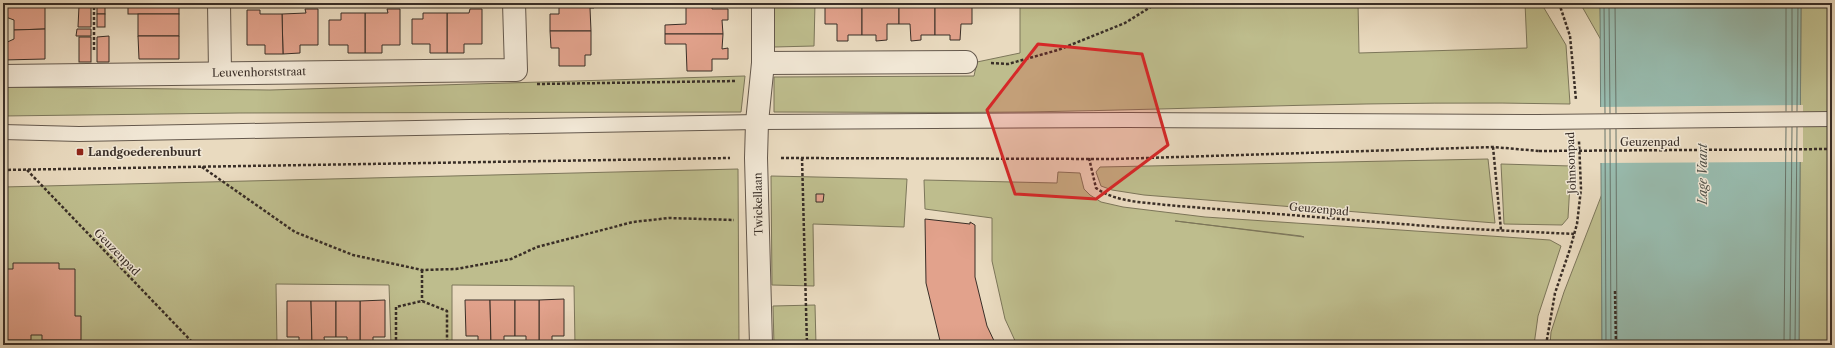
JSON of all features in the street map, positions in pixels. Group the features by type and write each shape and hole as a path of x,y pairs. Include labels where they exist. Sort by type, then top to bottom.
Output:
{"street":[{"path":"220,3 220,72"},
{"path":"514,3 516,70"},
{"name":"Twickellaan","path":"761,345 757,122 763,72 763,3"},
{"path":"763,72 966,62"},
{"name":"Leuvenhorststraat","path":"3,76 220,72 516,70"}],"lane":[{"path":"3,132 87,134 757,122 1126,120 1538,122 1832,119"}],"path":[{"path":"94,3 94,74"},
{"path":"966,62 1008,64 1058,50 1125,23 1157,3"},
{"path":"1559,3 1570,36 1576,104"},
{"path":"516,70 528,84 763,72"},
{"name":"Johnsonpad","path":"1546,345 1555,293 1574,234 1581,189 1578,135"},
{"name":"Geuzenpad","path":"1501,230 1493,147 1539,151 1832,149"},
{"path":"802,158 807,345"},
{"name":"Geuzenpad","path":"1089,158 1096,188 1103,193 1120,200 1166,205 1574,234"},
{"path":"202,167 295,232 353,255 422,270 456,269 511,259 537,247 633,222 669,218 758,221"},
{"name":"Geuzenpad","path":"27,170 195,345"},
{"path":"422,270 422,301"},
{"path":"1615,291 1616,345"},
{"path":"396,345 396,307 422,301 447,311 447,345"}],"highlighted area":[{"path":"1038,44 1142,54 1168,145 1096,199 1015,194 987,110"}],"shaded area":[{"path":"774,3 815,3 814,46 774,47"},
{"path":"1020,3 1358,3 1359,53 1527,48 1525,3 1541,3 1566,45 1570,104 1366,104 1026,112 774,112 774,77 974,76 977,62 1020,53"},
{"path":"1580,3 1600,3 1601,40"},
{"path":"1801,3 1832,3 1832,345 1799,345"},
{"path":"745,76 741,112 239,113 3,116 3,87 270,90"},
{"path":"1488,159 1495,223 1144,195 1112,190 1101,186 1096,172 1100,167"},
{"path":"1501,164 1571,166 1568,218 1562,225 1504,224"},
{"path":"738,169 739,345 575,345 574,286 452,285 452,345 391,345 389,285 276,284 277,345 3,345 3,187"},
{"path":"1058,172 1080,173 1084,189 1090,195 1101,202 1123,207 1205,217 1550,240 1561,246 1538,316 1534,345 1017,345 1005,319 992,261 992,218 925,209 924,180 1057,183","holes":["1196,224 1301,236 1304,237"]},
{"path":"771,176 907,179 904,227 813,224 814,286 772,285"},
{"path":"1602,194 1602,345 1550,345 1551,332 1564,292"},
{"path":"815,305 816,345 774,345 773,306"}],"water":[{"name":"Lage Vaart","path":"1600,3 1801,3 1799,345 1602,345"}],"pier":[{"path":"1803,105 1803,162 1599,163 1599,107"}],"building":[{"path":"3,3 45,3 45,29 14,30 14,20 3,16"},
{"path":"97,3 105,3 105,14 97,14"},
{"path":"128,3 179,3 179,14 128,14"},
{"path":"559,3 594,3 594,8 590,8 591,31 550,31 550,14 559,14"},
{"path":"686,3 712,3 712,9 728,9 728,20 722,20 723,34 665,34 665,25 686,24"},
{"path":"825,3 862,3 862,35 848,35 848,41 837,41 837,24 825,24"},
{"path":"862,3 899,3 899,24 887,24 887,40 876,41 876,35 862,35"},
{"path":"899,3 935,3 935,35 921,35 921,40 911,41 910,24 899,24"},
{"path":"935,3 972,3 972,24 961,24 960,40 950,40 950,35 935,35"},
{"path":"79,6 91,6 91,27 78,27"},
{"path":"305,9 318,9 318,45 300,45 300,53 283,54 282,14 306,13"},
{"path":"387,9 400,9 400,45 382,45 382,53 365,53 365,13 388,13"},
{"path":"470,9 482,9 482,44 464,44 464,53 447,53 447,13 469,13"},
{"path":"247,10 260,10 260,14 282,14 283,54 265,54 265,45 247,45"},
{"path":"341,13 365,13 365,53 348,53 348,45 329,45 329,20 341,20"},
{"path":"423,13 447,13 447,53 430,53 430,44 412,44 412,19 423,19"},
{"path":"97,14 105,14 105,27 97,27"},
{"path":"138,14 179,14 179,36 138,36"},
{"path":"45,29 45,59 3,60 3,44 14,39 14,30"},
{"path":"77,29 91,29 91,36 76,36"},
{"path":"550,31 591,31 591,55 585,55 585,66 559,66 559,48 551,48"},
{"path":"665,34 723,34 722,49 728,48 728,59 712,59 712,71 687,71 686,44 665,44"},
{"path":"109,36 109,62 97,62 97,37"},
{"path":"138,36 179,36 179,59 139,59"},
{"path":"79,37 91,37 91,62 79,62"},
{"path":"816,194 824,194 823,202 816,202"},
{"path":"925,219 970,224 970,222 975,225 975,277 987,326 996,345 941,345 926,283"},
{"path":"13,263 59,263 59,269 75,269 75,316 81,316 81,340 42,340 42,335 31,335 31,340 3,340 3,269 13,269"},
{"path":"564,299 564,336 552,336 552,345 539,345 539,300"},
{"path":"385,300 385,337 373,337 373,345 360,345 360,301"},
{"path":"465,300 490,300 491,345 478,345 478,336 466,336"},
{"path":"490,300 515,300 515,336 504,336 504,345 491,345"},
{"path":"515,300 539,300 539,345 526,345 526,336 515,336"},
{"path":"287,301 311,301 312,345 299,345 299,337 287,337"},
{"path":"311,301 336,301 336,337 324,337 325,345 312,345"},
{"path":"336,301 360,301 360,345 347,345 347,337 336,337"}],"place":[{"name":"Landgoederenbuurt","path":"80,152"}]}
